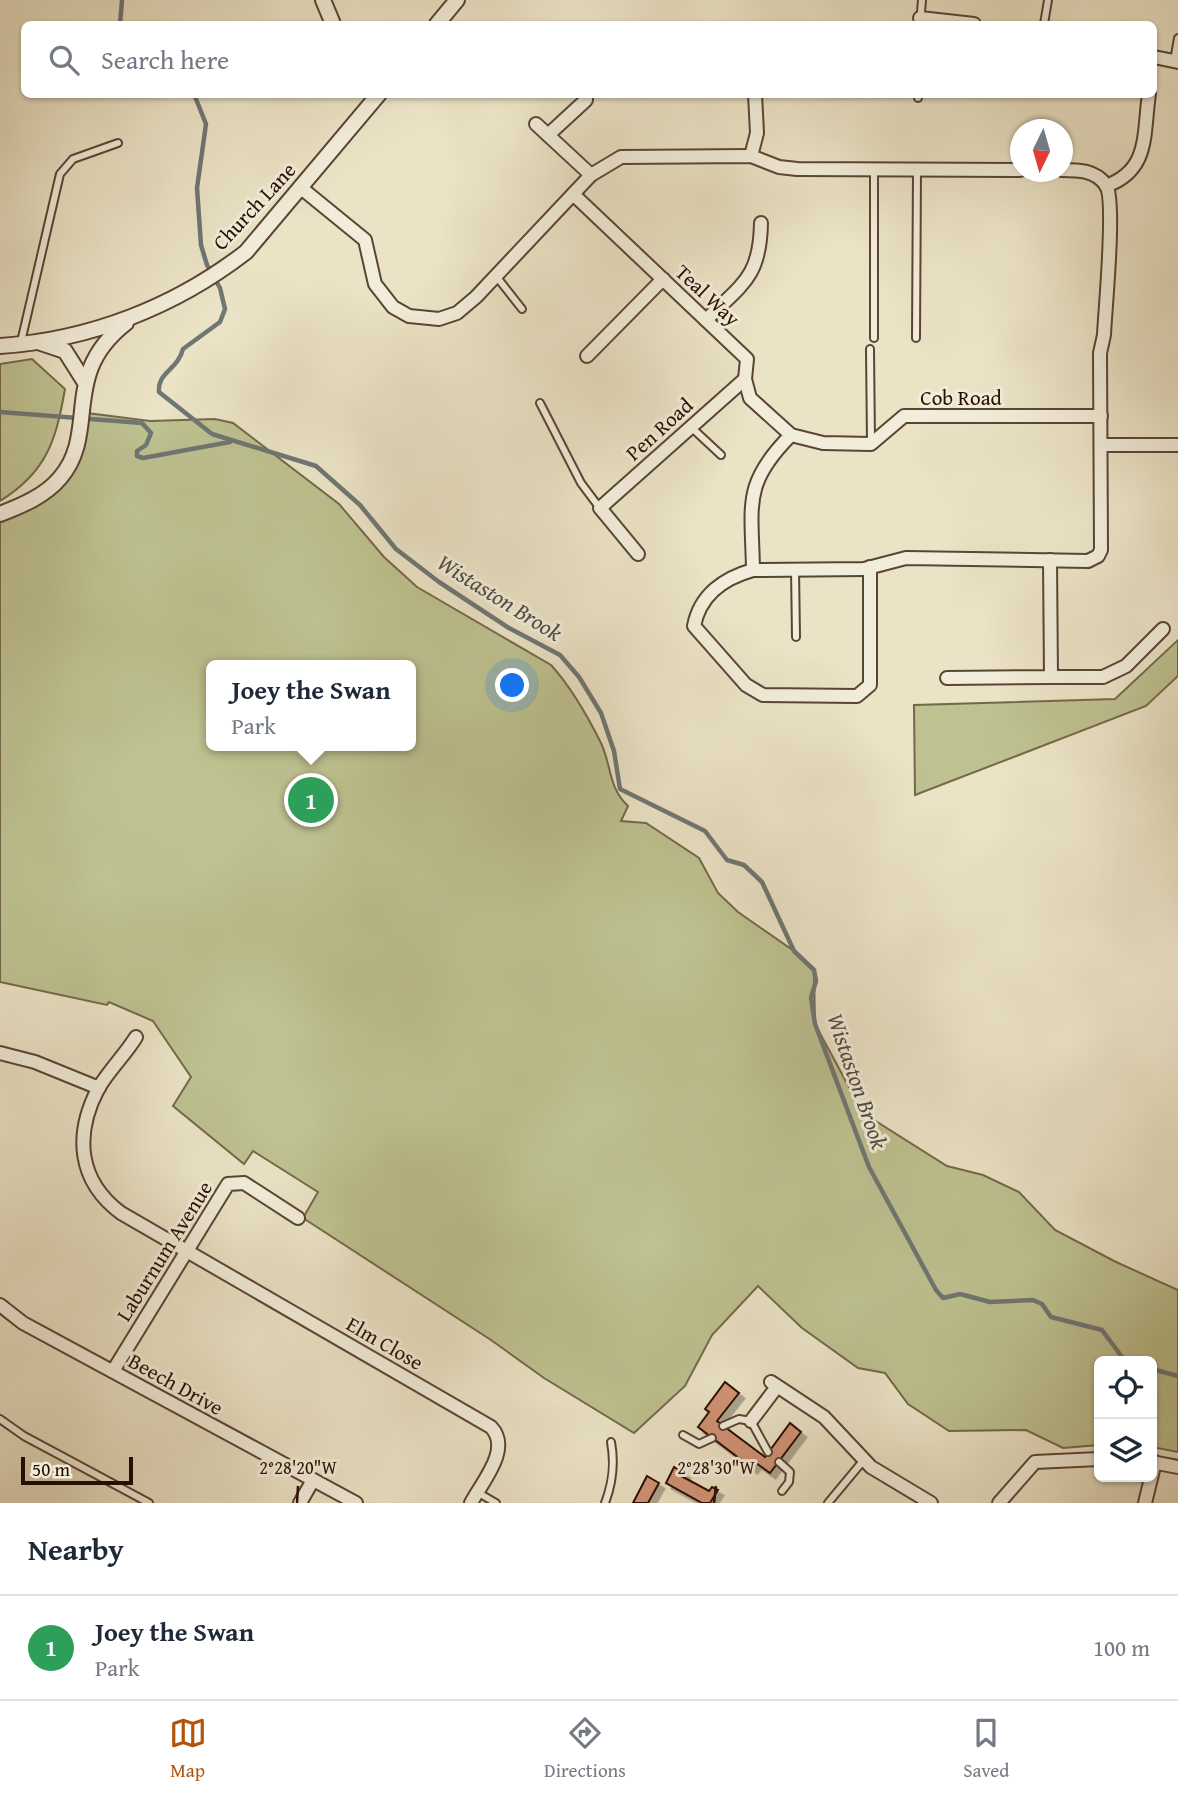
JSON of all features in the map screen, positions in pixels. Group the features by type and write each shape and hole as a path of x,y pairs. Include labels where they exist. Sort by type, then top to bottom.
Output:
{"street":[{"path":"323,0 332,21"},
{"path":"440,21 457,0"},
{"path":"1157,59 1176,61"},
{"name":"Church Lane","path":"135,316 198,285 246,252 376,98"},
{"path":"548,135 586,98"},
{"path":"751,156 757,133 755,98"},
{"path":"1106,186 1125,179 1136,169 1141,153 1148,98"},
{"path":"536,124 591,175"},
{"path":"300,187 359,232 365,240 374,284 393,307 409,316 439,319 457,313 496,276 591,175 621,157 751,156 779,167 1010,170"},
{"path":"870,567 870,685 857,696 763,695 746,685 694,626 697,608 729,577 753,570 870,567 906,558 1088,561 1098,556 1101,550 1100,353 1104,335 1111,196 1096,175 1073,170"},
{"name":"Teal Way","path":"574,195 747,359 745,379 750,398 791,435"},
{"path":"706,320 748,279 758,261 761,223"},
{"path":"587,356 663,279"},
{"path":"0,346 83,333 135,316"},
{"path":"0,514 37,498 60,478 71,460 79,429 85,381 105,342 135,316"},
{"path":"38,342 65,351 85,381"},
{"name":"Pen Road","path":"600,508 745,379"},
{"name":"Cob Road","path":"871,444 904,416 1101,416"},
{"path":"753,570 754,482 767,459 791,435 823,443 871,444"},
{"path":"1101,445 1178,445"},
{"path":"600,508 638,554"},
{"path":"1050,560 1051,677"},
{"path":"947,678 1103,677 1126,666 1163,629"},
{"name":"Elm Close","path":"136,1037 99,1088 83,1137 83,1163 90,1178 111,1205 491,1427 497,1436 498,1454 474,1498"},
{"path":"0,1053 35,1062 99,1088"},
{"name":"Laburnum Avenue","path":"113,1371 232,1183 244,1183 298,1218"},
{"name":"Beech Drive","path":"0,1305 23,1323 313,1480"},
{"path":"751,1421 774,1385 824,1418 863,1461 931,1503"},
{"path":"999,1503 1035,1462 1094,1459"},
{"path":"1157,1463 1178,1467"},
{"path":"300,1503 313,1480 356,1503"},
{"path":"1145,1503 1150,1482"}],"lane":[{"path":"920,21 922,0"},
{"path":"1044,21 1048,0"},
{"path":"1176,61 1178,37"},
{"path":"21,344 60,174 73,159 118,143"},
{"path":"874,169 874,338"},
{"path":"916,338 917,170"},
{"path":"496,276 522,309"},
{"path":"870,349 871,444"},
{"path":"540,403 581,483 600,508"},
{"path":"691,427 721,455"},
{"path":"796,569 796,637"},
{"path":"0,1419 24,1436 149,1503"},
{"path":"723,1426 740,1419 751,1421 768,1452"},
{"path":"683,1435 699,1444 712,1438"},
{"path":"605,1503 612,1485 614,1460 611,1442"},
{"path":"828,1503 863,1461"},
{"path":"779,1462 790,1472 789,1482 782,1491"},
{"path":"474,1498 496,1503"}],"green space":[{"path":"32,359 65,389 62,407 53,439 39,466 16,490 0,501 0,364"},
{"path":"87,413 150,421 215,419 233,423 339,504 384,557 417,587 551,665 579,702 601,743 617,792 628,806 621,821 646,823 699,858 718,893 738,912 794,951 814,970 815,1024 863,1113 947,1166 983,1175 1019,1192 1055,1230 1178,1290 1178,1452 1157,1448 1157,1356 1094,1356 1094,1445 1063,1448 1026,1430 949,1431 908,1404 885,1373 858,1368 802,1328 758,1286 712,1335 685,1386 634,1433 544,1378 491,1340 303,1218 318,1192 253,1151 244,1164 173,1106 191,1077 153,1021 109,1002 107,1005 0,982 0,514 60,478"},
{"path":"1178,640 1178,676 1146,706 915,795 914,705 1115,699"}],"building":[{"path":"725,1382 739,1393 717,1421 765,1457 790,1423 801,1432 770,1473 756,1463 752,1468 698,1427 709,1412 705,1409"},
{"path":"674,1467 685,1473 683,1477 709,1491 712,1487 718,1490 710,1503 702,1503 666,1483"},
{"path":"647,1476 659,1483 648,1503 633,1503"}],"waterway":[{"path":"120,21 122,0"},
{"name":"Wistaston Brook","path":"196,98 206,124 197,188 201,245 207,265 220,288 225,309 220,322 183,349 177,362 161,380 159,392 212,434 316,466 360,505 396,549 439,582 509,628 560,655 579,677 601,713 614,751 620,789 705,831 727,860 744,865 762,882 794,951 814,970 816,981 811,998 815,1024 869,1167 936,1290 943,1298 960,1294 990,1302 1033,1300 1042,1304 1051,1317 1102,1330 1121,1356"},
{"path":"0,412 142,423 151,433 146,445 137,451 137,456 143,458 230,442"},
{"name":"Wistaston Brook","path":"1157,1370 1178,1376"}],"place":[{"name":"Joey the Swan","path":"311,800"}]}
